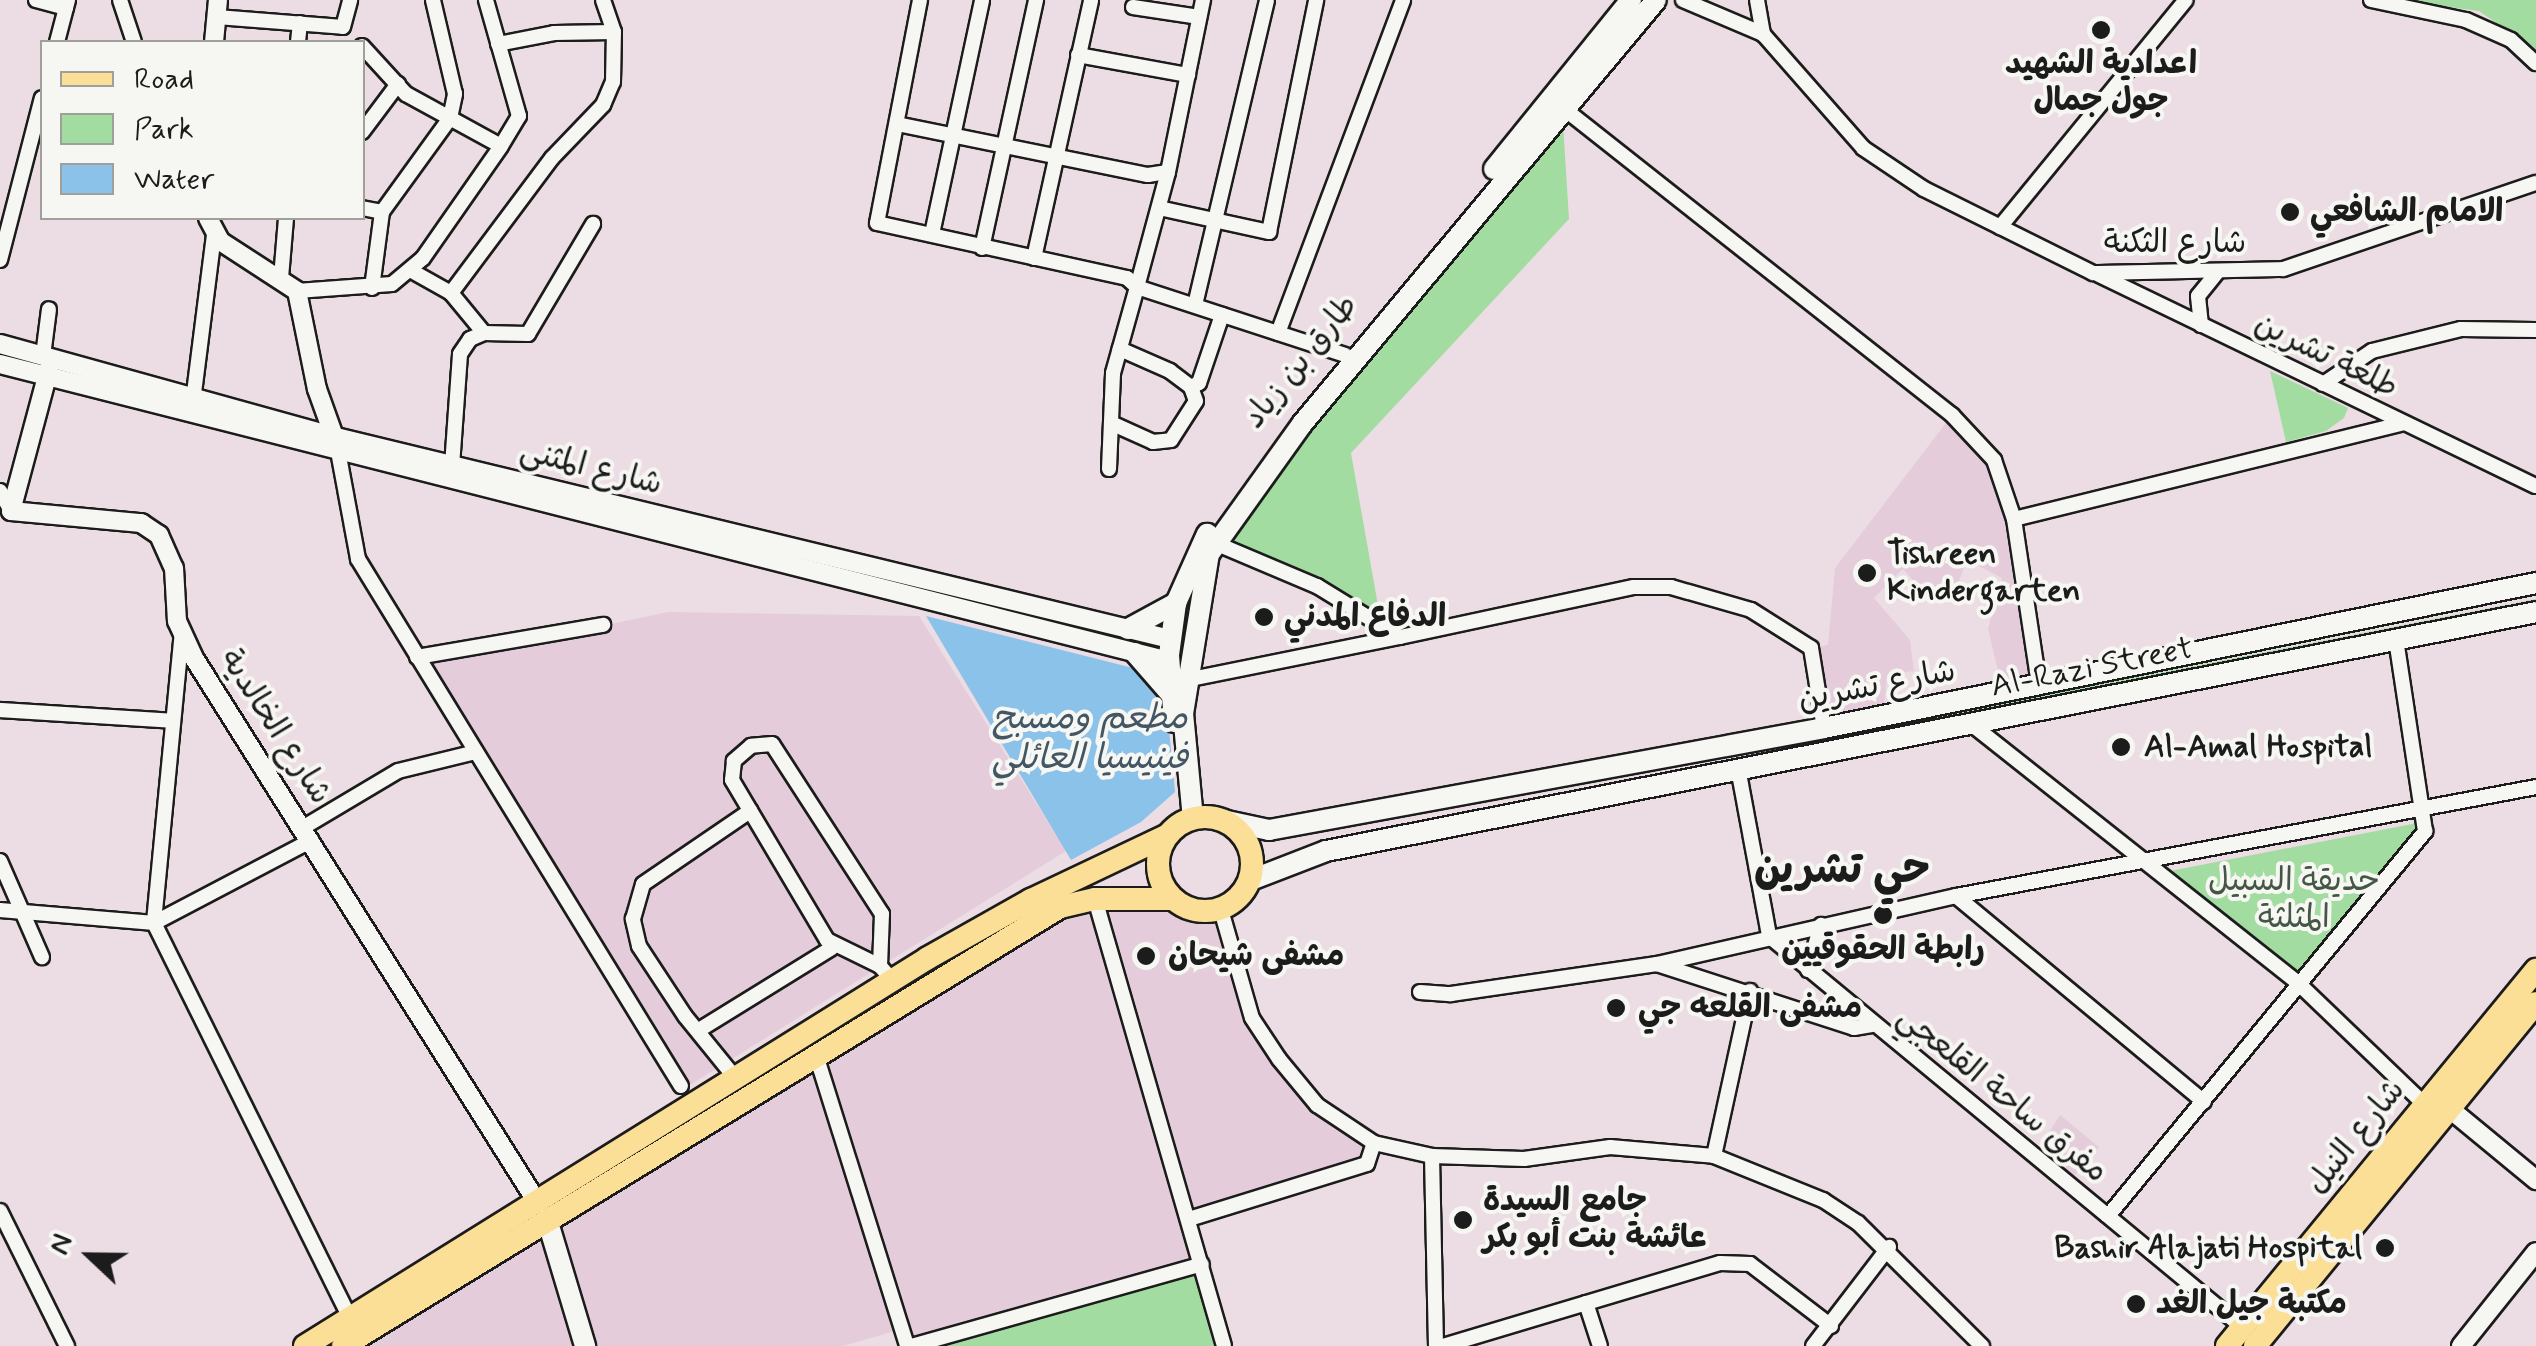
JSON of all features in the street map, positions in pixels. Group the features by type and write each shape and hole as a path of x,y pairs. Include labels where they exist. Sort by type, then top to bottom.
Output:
{"main road":[{"name":"طارق بن زياد","path":"1175,663 1176,603 1222,508 1631,0"},
{"path":"1172,899 1158,861 1181,826 1175,663 1215,543 1302,424 1656,0"},
{"name":"شارع تشرين","path":"1227,821 1269,830 1824,728 2536,583"},
{"path":"1128,629 1176,603"},
{"name":"Al-Razi Street","path":"1251,880 1326,852 2536,612"},
{"path":"1135,652 1175,663"},
{"path":"305,1346 354,1336 738,1080 886,973 1181,826 1227,821 1250,847 1251,880 1221,910 1199,912 1172,899 1094,900 1060,908 816,1056 542,1211"},
{"name":"شارع النيل","path":"2241,1340 2424,1104 2536,970"},
{"name":"شارع النيل","path":"2241,1340 2450,1109 2536,1003"},
{"name":"شارع الخالدية","path":"542,1211 586,1346"}],"street":[{"path":"36,0 67,4 58,40"},
{"path":"120,0 133,40"},
{"path":"342,27 350,0"},
{"path":"372,288 382,212 450,118 455,94 433,0"},
{"path":"297,291 392,284 410,270 501,146 519,116 486,0"},
{"path":"451,293 552,158 603,105 613,82 614,32 603,0"},
{"path":"920,0 877,223 1127,278 1137,286 1344,355"},
{"path":"932,234 982,0"},
{"path":"982,248 1036,0"},
{"path":"1034,258 1091,0"},
{"path":"1110,469 1120,349 1168,172 1203,0"},
{"path":"1195,306 1218,223 1268,0"},
{"path":"1158,208 1269,232 1316,0"},
{"path":"1278,333 1403,0"},
{"path":"1683,0 1763,34"},
{"path":"1757,0 1763,34"},
{"path":"2000,226 2186,0"},
{"path":"2371,0 2466,20 2511,40 2536,63"},
{"path":"1133,7 1199,17"},
{"path":"214,40 218,8 342,27 356,40"},
{"path":"298,40 300,22"},
{"path":"498,44 554,33 614,32"},
{"name":"شارع الثكنة","path":"1763,34 1863,148 2000,226 2094,273 2283,270 2536,183"},
{"path":"365,49 398,84 501,146"},
{"path":"1078,55 1188,75"},
{"path":"365,128 398,84"},
{"path":"0,260 40,106"},
{"path":"1562,108 1952,415 1994,460 2014,519 2039,684"},
{"path":"897,124 1148,175 1168,172"},
{"path":"365,209 382,212"},
{"path":"282,278 286,220"},
{"path":"452,466 449,436 460,354 484,333 528,334 593,224"},
{"path":"211,226 297,291 317,389 337,444 358,559 681,1086"},
{"path":"193,401 211,226"},
{"path":"410,270 451,293 484,333"},
{"path":"2202,325 2198,296 2218,270"},
{"name":"طلعة تشرين","path":"2094,273 2536,486"},
{"path":"6,510 47,379 50,309"},
{"path":"1192,387 1199,384 1222,314"},
{"path":"2324,384 2372,351 2461,329 2536,330"},
{"name":"شارع المثنى","path":"0,344 337,444 1175,663"},
{"path":"1112,423 1153,442 1171,440 1196,401 1192,387 1120,349"},
{"name":"شارع المثنى","path":"0,364 47,379 452,466 1128,629 1175,663"},
{"path":"2014,519 2402,424"},
{"path":"0,490 6,510"},
{"name":"شارع الخالدية","path":"6,510 141,523 159,535 174,568 182,630 542,1211"},
{"path":"1215,543 1317,586 1400,637"},
{"path":"1175,663 1400,637 1634,587 1671,587 1751,610 1811,648 1824,728"},
{"path":"418,657 603,625"},
{"path":"182,630 154,924 354,1336"},
{"path":"2108,1216 2418,845 2426,809 2396,640"},
{"path":"0,710 173,721"},
{"path":"1970,723 2300,984 2424,1104"},
{"path":"446,758 464,732"},
{"path":"766,742 882,914 886,973 832,948 750,811 730,772 742,752 766,742"},
{"path":"0,910 154,924 308,834 398,772 476,752"},
{"path":"1738,768 1769,936"},
{"path":"1420,992 1451,994 1657,964 1956,896 2536,787"},
{"path":"738,1080 639,946 636,902 643,884 666,865 750,811"},
{"path":"0,861 42,957"},
{"path":"1956,896 2204,1102"},
{"path":"1094,900 1224,1346"},
{"path":"1221,910 1252,1018 1317,1106 1374,1143 1432,1156 1524,1159 1610,1146 1714,1156 1823,1200 1888,1247 1982,1346"},
{"path":"1808,970 1820,925"},
{"name":"مفرق ساحة القلعجي","path":"1769,936 1872,1025 2108,1216 2241,1340"},
{"path":"699,1030 832,948"},
{"path":"1657,964 1685,977 1750,992 1854,1028 1872,1025"},
{"path":"1714,1156 1750,992"},
{"path":"816,1056 909,1346 1202,1264"},
{"path":"2450,1109 2536,1180"},
{"path":"1190,1219 1367,1164 1374,1143"},
{"path":"1432,1156 1439,1346 1720,1263 1750,1264 1831,1326"},
{"path":"0,1211 67,1346"},
{"path":"1813,1346 1888,1247"},
{"path":"2461,1346 2536,1252"},
{"path":"1586,1303 1600,1346"}],"shaded area":[{"name":"Tishreen Kindergarten","path":"1952,415 1994,460 2014,519 2039,684 2003,691 1988,629 2002,578 1967,560 1952,600 1933,603 1903,569 1874,598 1910,640 1914,671 1887,675 1883,716 1824,728 1811,648 1828,645 1835,568"},
{"path":"668,612 919,616 1066,851 690,1085 431,662"},
{"path":"1172,899 1199,912 1221,910 1252,1018 1317,1106 1374,1143 1367,1164 1190,1219 1202,1264 911,1346 902,1329 843,1346 365,1346 554,1232 861,1026 1060,907"},
{"path":"2060,1115 2099,1147 2071,1180 2063,1174 2067,1165 2043,1142"}],"green space":[{"path":"2397,0 2536,0 2536,50 2479,11"},
{"path":"1562,107 1569,219 1351,453 1382,628 1215,543"},
{"path":"2270,371 2348,408 2344,418 2326,431 2286,442"},
{"path":"2536,599 2536,605 1896,732 1893,725"},
{"name":"حديقة السبيل المثلثة","path":"2433,820 2302,974 2170,871"},
{"path":"1202,1264 1224,1346 911,1346"}],"water":[{"name":"مطعم ومسبح فينيسيا العائلي","path":"926,616 1141,670 1166,698 1175,792 1141,822 1071,860"}],"place":[{"name":"اعدادية الشهيد جول جمال","path":"2101,30"},
{"name":"الامام الشافعي","path":"2290,212"},
{"name":"Tishreen Kindergarten","path":"1867,573"},
{"name":"الدفاع المدني","path":"1264,617"},
{"name":"Al-Amal Hospital","path":"2121,747"},
{"name":"رابطة الحقوقيين","path":"1883,915"},
{"name":"مشفى شيحان","path":"1146,956"},
{"name":"مشفى القلعه جي","path":"1616,1008"},
{"name":"جامع السيدة عائشة بنت أبو بكر","path":"1463,1220"},
{"name":"Bashir Alajati Hospital","path":"2385,1248"},
{"name":"مكتبة جيل الغد","path":"2136,1304"}],"district":[{"name":"حي تشرين","path":"1842,871"}]}
